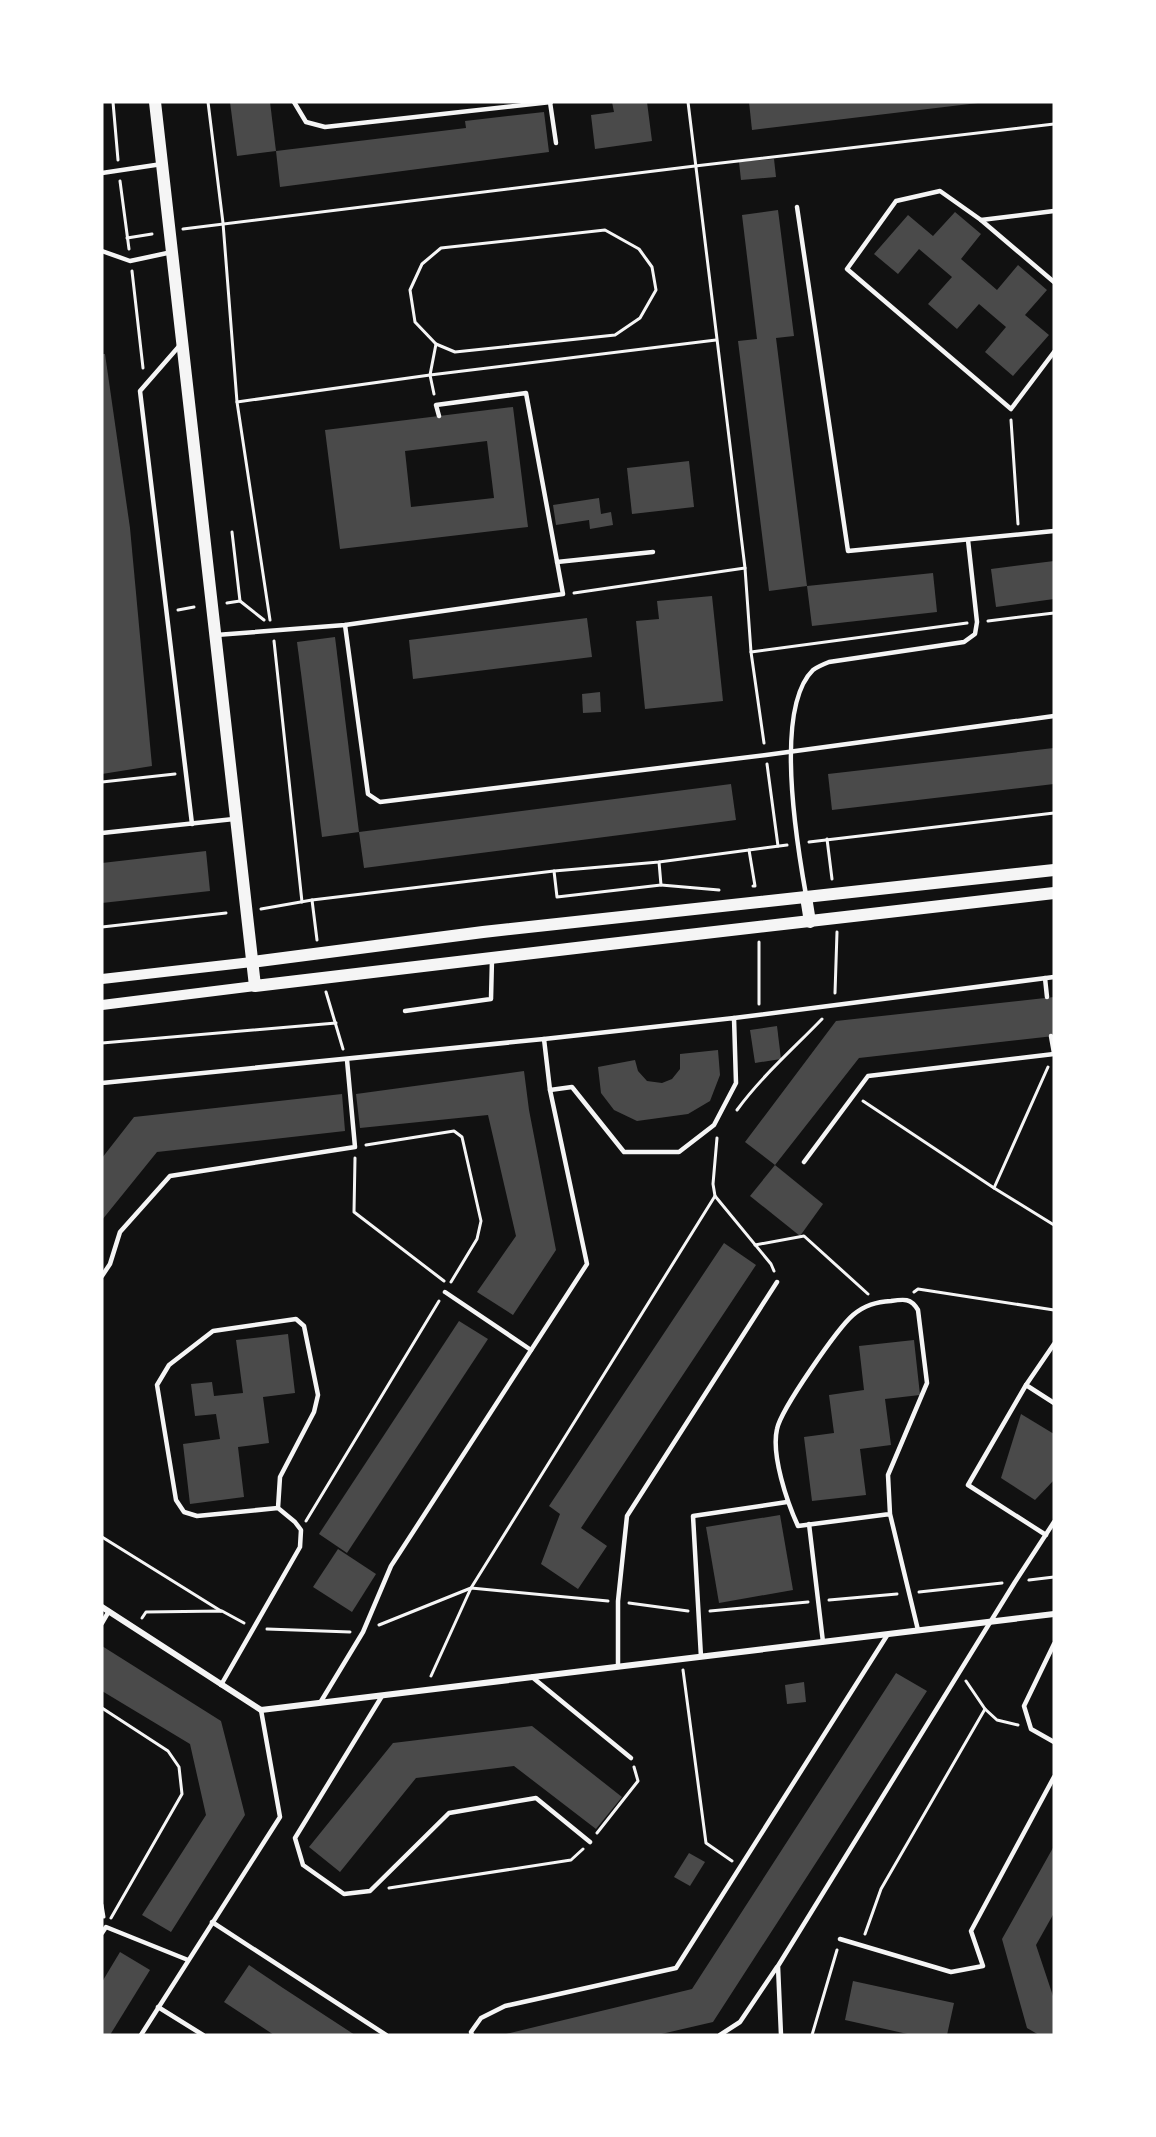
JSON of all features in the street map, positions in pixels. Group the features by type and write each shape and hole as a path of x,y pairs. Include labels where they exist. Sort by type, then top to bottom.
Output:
{"main road":[{"path":"154,102 255,986 492,956 1054,893"},
{"path":"252,962 483,932 1054,870"},
{"path":"806,897 810,922"}],"street":[{"path":"102,979 252,962"},
{"path":"102,1005 255,986"},
{"path":"102,1607 261,1710 1054,1614"}],"lane":[{"path":"294,102 306,122 325,127 550,102 556,143"},
{"path":"102,172 162,164"},
{"path":"1054,282 981,220 940,191 897,201 847,269 1011,409 1054,352"},
{"path":"796,207 848,551 1054,531"},
{"path":"981,220 1054,211"},
{"path":"102,251 130,261 172,252"},
{"path":"182,343 140,391 192,824"},
{"path":"216,635 345,625 563,594 526,393 436,405 438,416"},
{"path":"806,897 798,844 790,752 795,712 802,687 813,670 829,662 964,642 975,634 977,622 968,540"},
{"path":"557,562 653,552"},
{"path":"345,625 368,794 380,802 790,752 1054,716"},
{"path":"102,833 237,819"},
{"path":"405,1011 490,999 492,956"},
{"path":"102,1083 347,1060 734,1018 1054,977"},
{"path":"1045,978 1047,997"},
{"path":"550,1090 572,1087 624,1152 679,1152 714,1125 736,1083 734,1018"},
{"path":"804,1162 868,1076 1054,1054 1051,1036"},
{"path":"320,1703 363,1632 391,1566 587,1264 550,1090 544,1039"},
{"path":"102,1276 110,1264 120,1232 170,1176 356,1147 347,1060"},
{"path":"618,1667 618,1601 627,1516 777,1281"},
{"path":"445,1292 531,1350"},
{"path":"890,1514 798,1526 787,1502 777,1450 777,1429 783,1413 839,1329 854,1314 873,1303 906,1299 914,1303 918,1310 927,1383 888,1475 890,1514 918,1630"},
{"path":"221,1684 300,1546 301,1530 278,1508 197,1516 184,1512 176,1500 157,1385 169,1365 213,1331 296,1319 304,1326 318,1395 315,1412 280,1477 278,1508"},
{"path":"1046,1535 968,1485 1026,1385 1054,1344"},
{"path":"1026,1385 1054,1403"},
{"path":"701,1657 693,1516 787,1502"},
{"path":"720,2035 740,2022 778,1966 1054,1522"},
{"path":"809,1524 823,1642"},
{"path":"102,1623 109,1611"},
{"path":"471,2035 481,2018 505,2006 676,1968 888,1634"},
{"path":"1054,1644 1024,1706 1031,1729 1054,1742"},
{"path":"532,1677 631,1758"},
{"path":"382,1696 295,1838 303,1864 344,1894 370,1891 449,1813 536,1798 590,1842"},
{"path":"141,2035 280,1817 261,1710"},
{"path":"840,1940 951,1972 982,1966 971,1931 1054,1778"},
{"path":"212,1922 387,2035"},
{"path":"102,1933 106,1927 188,1960"},
{"path":"778,1966 781,2035"},
{"path":"158,2007 203,2035"}],"path":[{"path":"113,102 145,385"},
{"path":"208,102 223,223 237,402 270,625 240,601 232,532"},
{"path":"688,102 745,568 751,652 778,846"},
{"path":"180,230 695,165 1054,124"},
{"path":"605,230 639,249 652,267 656,291 640,318 615,335 455,352 436,344 415,322 410,290 422,264 441,248 605,230"},
{"path":"128,238 152,234"},
{"path":"237,402 430,375 716,340"},
{"path":"436,344 430,375 436,405"},
{"path":"1011,409 1018,534"},
{"path":"563,594 745,568"},
{"path":"222,603 240,601"},
{"path":"168,611 194,607"},
{"path":"751,652 1054,613"},
{"path":"273,636 302,902"},
{"path":"102,782 186,772"},
{"path":"804,843 1054,813"},
{"path":"827,839 832,881"},
{"path":"260,909 312,900 554,871 659,862 789,844"},
{"path":"744,887 755,886 749,850"},
{"path":"659,862 661,885"},
{"path":"554,871 557,897 661,885 723,890"},
{"path":"312,900 317,942"},
{"path":"102,927 226,913"},
{"path":"736,1111 755,1085 768,1075 834,1005 837,932"},
{"path":"759,942 759,1015"},
{"path":"325,990 347,1060"},
{"path":"102,1043 336,1023"},
{"path":"994,1188 1049,1064"},
{"path":"854,1095 1054,1225"},
{"path":"454,1131 462,1137 481,1221 477,1239 449,1285 354,1212 356,1147 454,1131"},
{"path":"717,1137 713,1184 715,1196 771,1264 777,1281"},
{"path":"425,1690 471,1588 715,1196"},
{"path":"755,1245 804,1236 866,1292 873,1303"},
{"path":"906,1299 918,1289 1054,1310"},
{"path":"301,1530 445,1292"},
{"path":"102,1537 253,1628 363,1632 471,1588 618,1601 700,1612 1054,1577"},
{"path":"134,1628 146,1612 222,1611"},
{"path":"681,1659 706,1843 741,1867"},
{"path":"960,1672 985,1709 997,1720 1031,1729"},
{"path":"102,1708 168,1750 179,1767 182,1794 106,1927"},
{"path":"860,1946 881,1889 985,1709"},
{"path":"370,1891 571,1860 590,1842 638,1781 631,1758"},
{"path":"812,2035 840,1940"}],"building":[{"path":"230,102 270,102 276,151 237,156"},
{"path":"612,102 647,102 652,141 595,149 591,115 614,112"},
{"path":"749,102 978,102 978,103 752,130"},
{"path":"544,112 549,152 280,187 276,151 466,128 465,121"},
{"path":"774,159 776,177 741,180 739,162"},
{"path":"778,210 794,336 776,338 807,586 769,591 738,341 757,339 742,215"},
{"path":"955,212 981,234 961,259 997,290 1018,265 1047,290 1025,315 1049,335 1013,376 985,352 1006,327 979,304 957,329 928,304 952,277 919,249 898,274 874,254 908,215 933,236"},
{"path":"102,354 105,354 130,528 152,766 102,774"},
{"path":"513,407 528,527 340,549 325,430","holes":["487,441 494,498 411,507 405,451"]},
{"path":"689,461 694,507 632,514 627,468"},
{"path":"599,498 601,514 611,512 613,525 590,529 589,520 556,525 553,505"},
{"path":"1054,561 1054,599 996,607 991,569"},
{"path":"933,573 937,612 812,626 807,586"},
{"path":"712,596 723,701 645,709 636,621 659,619 657,601"},
{"path":"587,618 592,657 413,679 409,640"},
{"path":"335,637 359,832 322,837 297,642"},
{"path":"600,692 601,712 583,713 582,694"},
{"path":"1054,748 1054,784 832,810 828,774"},
{"path":"731,784 736,820 364,868 359,832"},
{"path":"206,851 210,891 102,903 102,863"},
{"path":"1054,997 1054,1036 859,1058 775,1165 745,1142 836,1021"},
{"path":"777,1026 781,1059 755,1063 750,1030"},
{"path":"718,1050 720,1075 710,1101 688,1114 637,1121 614,1110 601,1093 598,1067 635,1060 638,1071 647,1081 662,1083 672,1079 680,1069 680,1054"},
{"path":"524,1071 529,1110 556,1250 513,1315 477,1292 516,1236 488,1115 360,1128 356,1094"},
{"path":"342,1094 345,1131 157,1152 102,1220 102,1158 134,1117"},
{"path":"775,1165 823,1204 800,1236 750,1196"},
{"path":"724,1243 756,1265 581,1528 607,1546 578,1589 541,1564 560,1514 549,1506"},
{"path":"459,1321 488,1339 347,1553 319,1534"},
{"path":"288,1334 295,1393 263,1397 269,1443 238,1447 244,1497 190,1504 183,1444 220,1439 216,1414 195,1416 191,1384 212,1382 214,1396 243,1393 236,1340"},
{"path":"914,1340 920,1395 885,1399 891,1445 860,1449 866,1495 812,1501 804,1437 834,1433 829,1395 864,1390 859,1346"},
{"path":"1021,1414 1054,1434 1054,1480 1035,1500 1001,1478"},
{"path":"780,1515 793,1590 719,1603 706,1527"},
{"path":"338,1549 376,1574 352,1612 313,1587"},
{"path":"102,1646 221,1721 245,1815 171,1932 142,1915 206,1815 190,1744 102,1691"},
{"path":"896,1673 927,1691 713,2022 657,2035 502,2035 692,1989"},
{"path":"804,1682 806,1702 787,1704 785,1685"},
{"path":"532,1726 622,1797 596,1829 514,1766 416,1778 340,1872 309,1847 393,1743"},
{"path":"1054,1846 1054,1913 1036,1945 1054,1999 1054,2035 1039,2035 1027,2028 1002,1939"},
{"path":"689,1853 705,1862 690,1886 674,1877"},
{"path":"120,1952 150,1970 110,2035 102,2035 102,1982"},
{"path":"249,1965 355,2035 274,2035 224,2002"},
{"path":"853,1981 954,2003 947,2035 912,2035 845,2020"}]}
